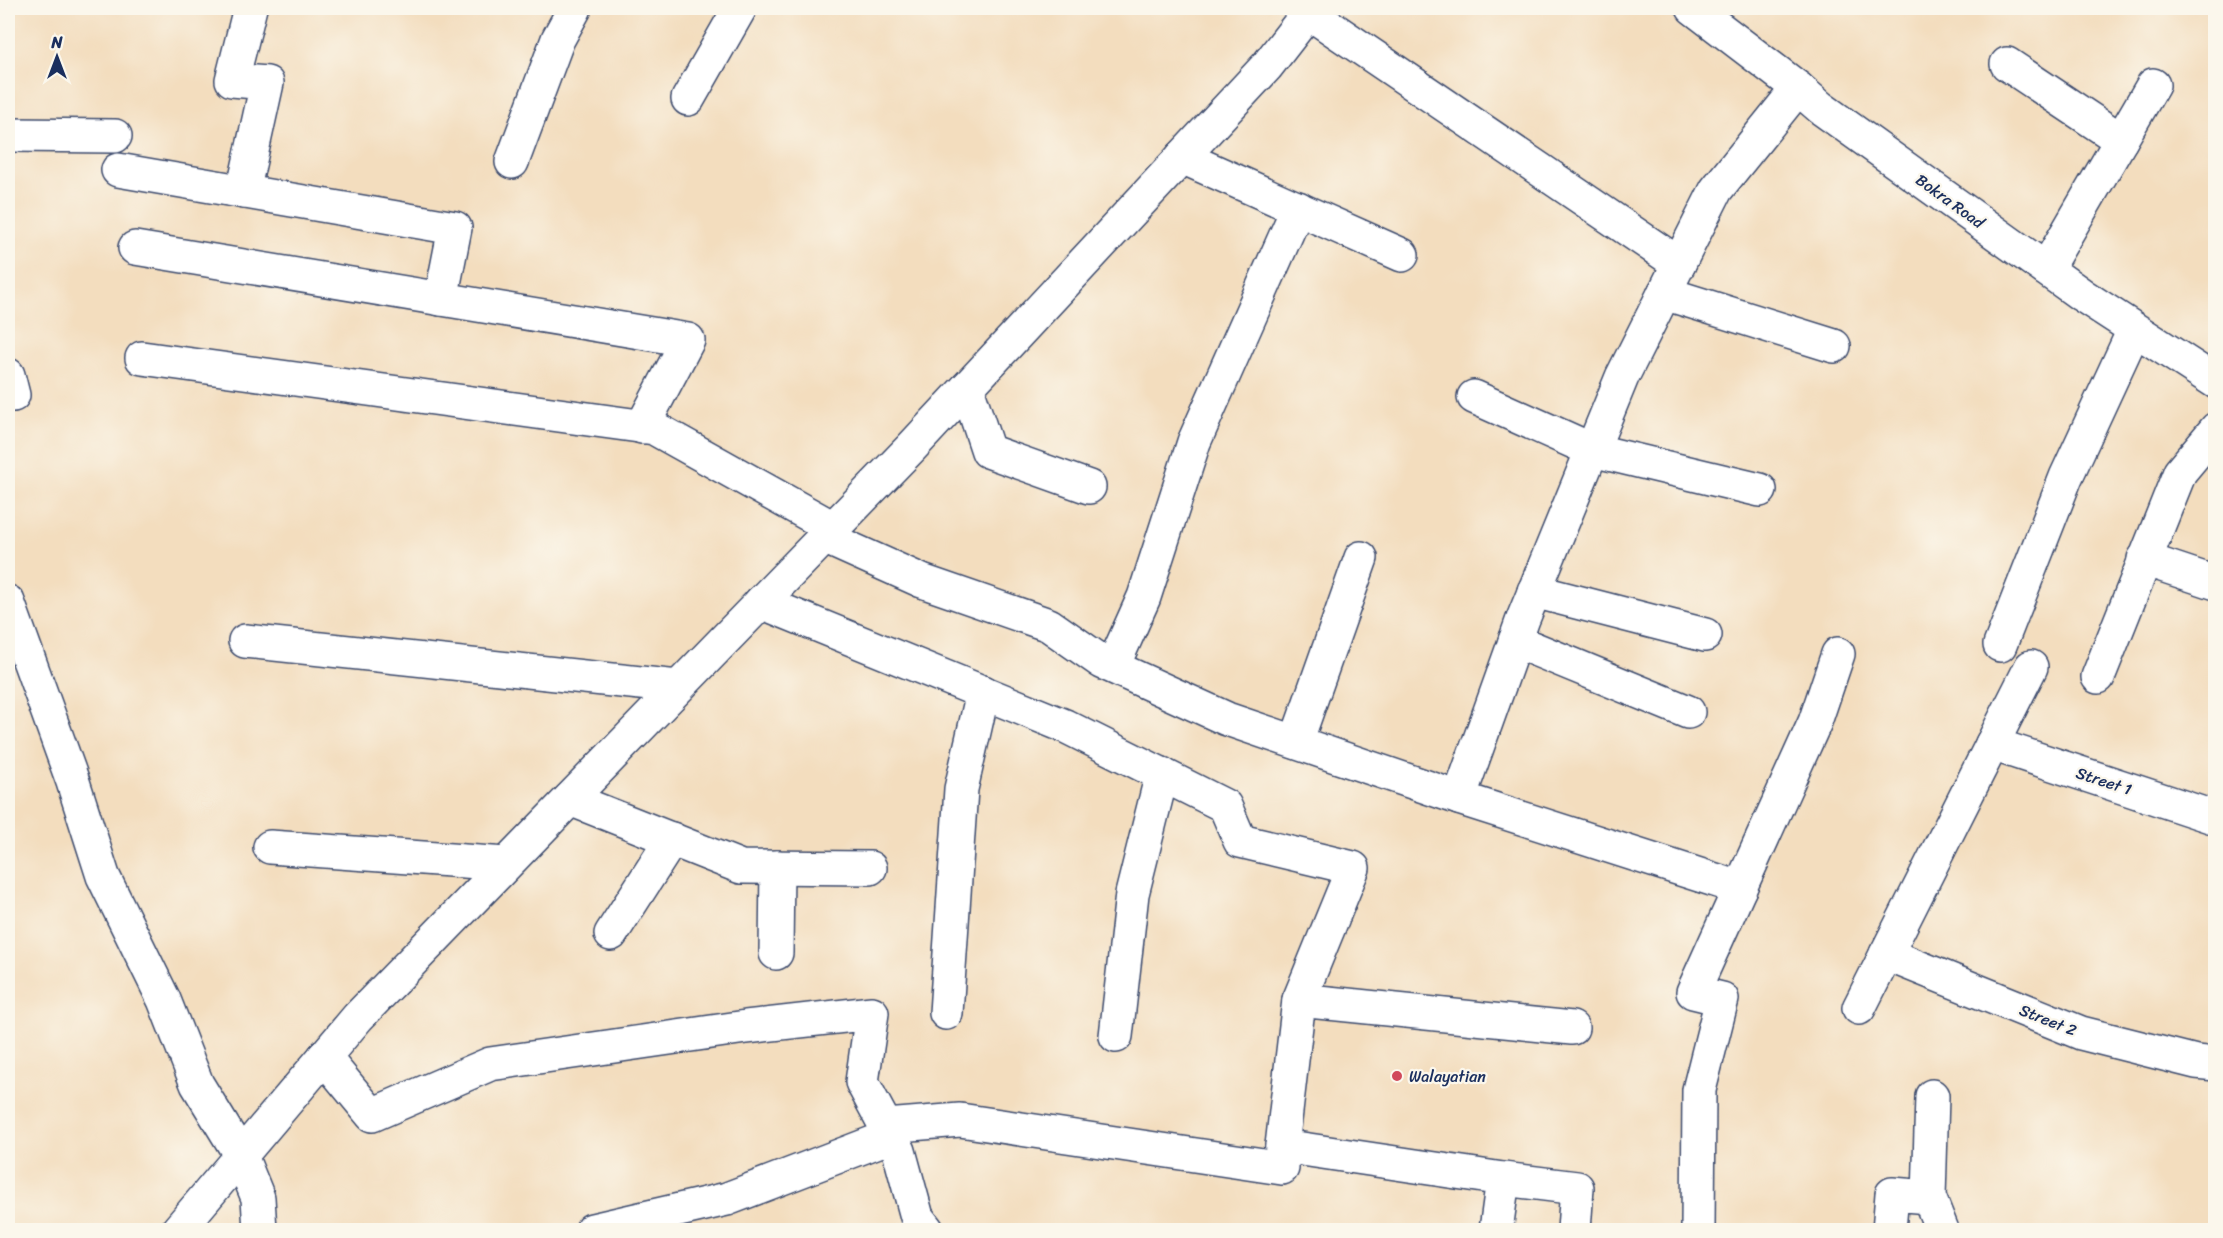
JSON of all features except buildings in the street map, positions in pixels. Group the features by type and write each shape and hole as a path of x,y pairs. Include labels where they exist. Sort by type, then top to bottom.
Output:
{"street":[{"path":"243,192 267,83 232,80 250,8"},
{"path":"512,162 558,39 575,8"},
{"path":"688,99 740,8"},
{"name":"Bokra Road","path":"1693,8 1821,108 2046,269 2215,382"},
{"path":"178,1230 358,1017 967,388 1267,66 1310,10 1679,264"},
{"path":"2007,64 2121,140"},
{"path":"2046,269 2153,85"},
{"path":"1459,798 1534,591 1622,377 1716,190 1798,88"},
{"path":"8,135 115,136"},
{"path":"1182,157 1402,255"},
{"path":"118,170 455,228 441,299"},
{"path":"1113,666 1144,597 1194,442 1298,207"},
{"path":"135,249 688,340 642,427"},
{"path":"1665,293 1834,346"},
{"path":"2000,645 2066,477 2134,330"},
{"path":"142,358 654,428 829,532 922,581 1048,625 1102,662 1227,719 1459,798 1740,888"},
{"path":"967,388 988,451 1089,487"},
{"path":"1474,397 1592,450 1760,490"},
{"path":"2098,677 2180,472 2216,429"},
{"path":"1296,742 1361,558"},
{"path":"2144,559 2216,583"},
{"path":"1534,591 1705,635"},
{"path":"8,602 73,782 103,876 164,1000 197,1084 241,1156 258,1198 260,1230"},
{"path":"592,1230 727,1198 888,1131 960,1120 1282,1168 1282,1146 1299,1000 1353,868 1240,841 1225,806 1162,774 1065,726 761,602"},
{"path":"245,641 678,687"},
{"path":"1515,641 1688,712"},
{"path":"1698,1230 1699,1090 1722,999 1694,992 1815,722 1838,654"},
{"path":"1858,1008 2031,667"},
{"path":"946,1013 961,789 983,692"},
{"name":"Street 1","path":"1992,744 2216,818"},
{"path":"1116,1036 1132,894 1162,774"},
{"path":"570,799 741,867 870,868"},
{"path":"611,934 672,839"},
{"path":"270,847 506,864"},
{"path":"776,953 777,867"},
{"name":"Street 2","path":"1886,954 2081,1033 2196,1062 2216,1064"},
{"path":"1299,1000 1572,1028"},
{"path":"324,1057 372,1115 490,1064 746,1027 872,1013 862,1082 899,1151 917,1217 927,1230"},
{"path":"1932,1096 1929,1197 1942,1230"},
{"path":"1282,1146 1578,1188 1574,1230"},
{"path":"1496,1230 1503,1179"},
{"path":"1889,1230 1892,1194 1929,1197"}],"place":[{"name":"Walayatian","path":"1397,1076"}]}
